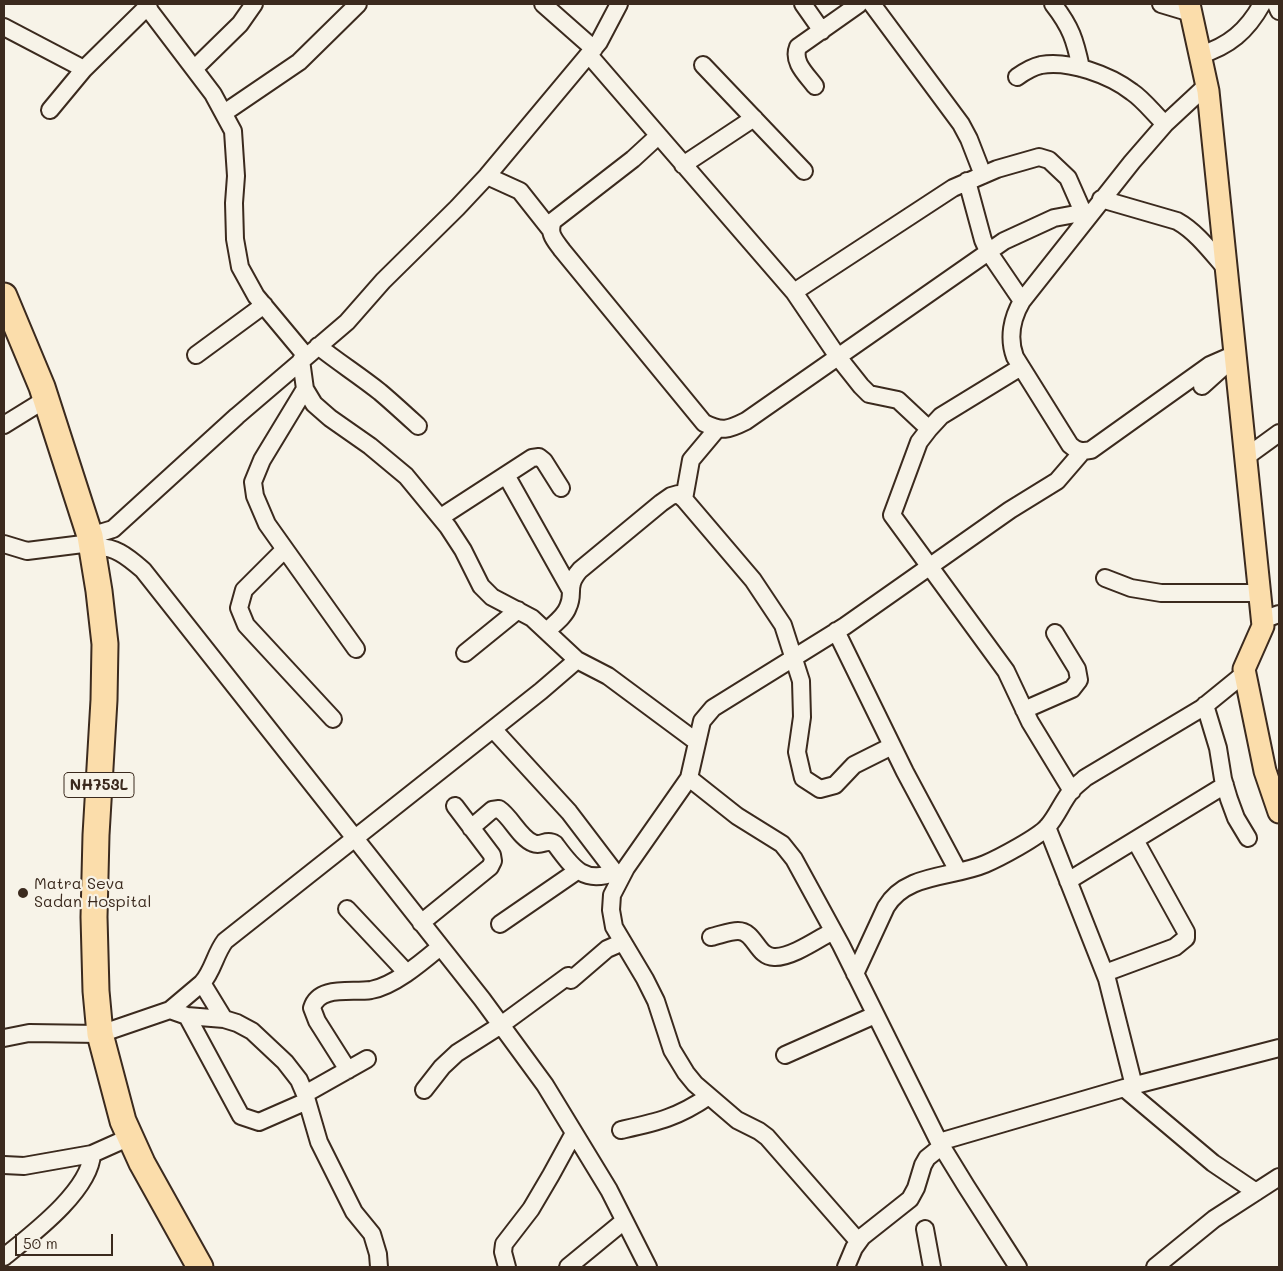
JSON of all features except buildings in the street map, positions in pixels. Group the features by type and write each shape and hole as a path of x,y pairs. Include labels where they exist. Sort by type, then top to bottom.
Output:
{"highway":[{"name":"NH753L","path":"4,296 46,399 91,542 105,644 94,917 96,991 100,1034 123,1121 166,1210 200,1267"}],"main road":[{"path":"1190,8 1207,85 1260,593 1271,617 1263,626 1244,669 1265,771 1279,812"}],"street":[{"path":"194,69 240,24 254,4"},
{"path":"224,113 298,62 358,4"},
{"path":"543,4 591,52 658,136 794,292 838,357 861,386 869,394 898,400 929,428"},
{"path":"4,544 27,551 91,542 113,529 308,354 347,322 383,281 487,176 599,42 619,4"},
{"path":"802,4 822,31"},
{"path":"814,86 797,61 798,47 859,4"},
{"path":"872,4 922,74 961,124 983,174"},
{"path":"1053,4 1063,17 1076,41 1081,68"},
{"path":"1161,4 1190,8"},
{"path":"1200,55 1215,51 1232,40 1247,26 1262,4"},
{"path":"1276,4 1279,11"},
{"path":"50,110 84,68 148,5 150,11 212,94 233,131 236,176 234,203 235,239 240,266 256,296 308,354 341,365 382,393 418,426"},
{"path":"4,27 84,68"},
{"path":"703,65 804,171"},
{"path":"1017,77 1041,65 1081,68 1117,82 1133,92 1165,124"},
{"path":"1207,85 1165,124 1092,207 1022,301 1012,325 1011,342 1012,350 1021,367 1070,445 1082,452 1091,450 1210,365 1226,358 1236,357"},
{"path":"683,165 754,118"},
{"path":"550,229 553,221 633,159 658,136"},
{"path":"794,292 953,188 983,174 1039,157 1049,160 1068,178 1092,207"},
{"path":"487,176 520,191 550,229 552,236 562,250 704,423 717,429 731,429 746,422 988,251 1032,226 1054,218 1092,207 1178,221 1186,226 1227,270"},
{"path":"967,181 979,229 988,251 1022,301"},
{"path":"196,355 264,305"},
{"path":"308,354 305,389 262,460 253,482 255,496 266,524 356,649"},
{"path":"1202,386 1236,357"},
{"path":"1021,367 941,416 929,428 919,442 892,515 1006,671 1024,710 1072,791"},
{"path":"305,389 314,404 330,418 370,446 406,476 441,517 463,550 481,586 492,597 532,618 577,660 608,676 697,742"},
{"path":"4,425 46,399"},
{"path":"684,499 691,460 717,429"},
{"path":"1246,457 1279,433"},
{"path":"858,1241 767,1137 737,1120 695,1084 672,1050 656,1001 614,927 611,910 612,895 618,875 689,778 702,721 713,708 836,631 1010,510 1057,481 1082,452"},
{"path":"441,517 532,458 539,457 544,461 561,488"},
{"path":"506,475 570,588"},
{"path":"547,631 569,607 570,588 580,570 661,503 671,496 678,494 753,580 783,625 801,681 802,718 797,752 803,778 820,788 835,785 854,765 892,746"},
{"path":"91,542 123,554 143,570 501,1025 545,1085 609,1190 648,1267"},
{"path":"284,550 244,590 239,608 246,625 332,719"},
{"path":"1105,578 1131,588 1161,593 1260,593"},
{"path":"465,653 518,610"},
{"path":"836,631 892,746 958,871"},
{"path":"1024,710 1072,688 1079,680 1077,669 1055,633"},
{"path":"4,1038 29,1033 100,1034 170,1010 208,977 219,950 225,941 493,729 577,660"},
{"path":"855,974 892,897 901,889 925,879 986,864 1047,827 1072,791 1085,778 1205,705 1245,672"},
{"path":"1205,705 1218,748 1225,785 1236,818 1248,838"},
{"path":"493,729 569,812 618,875"},
{"path":"689,778 737,816 782,844 794,859 833,931 941,1144 1018,1267"},
{"path":"1068,881 1225,785"},
{"path":"421,923 490,867 493,861 492,854 454,806"},
{"path":"472,828 492,810 499,809 534,844 541,844 546,841 555,844 577,871 595,877 618,875"},
{"path":"1047,827 1105,974 1129,1087 1213,1163 1256,1192"},
{"path":"1105,974 1175,947 1186,938 1186,932 1135,840"},
{"path":"500,924 577,871"},
{"path":"347,910 406,972"},
{"path":"711,937 738,931 750,937 764,954 771,957 782,957 833,931"},
{"path":"424,1090 442,1067 457,1053 569,978 606,949 623,942"},
{"path":"348,1070 317,1021 312,1008 314,1001 322,994 376,989 418,965 440,947"},
{"path":"202,983 224,1019"},
{"path":"170,1010 186,1016 224,1019 237,1023 260,1037 293,1071 306,1098 319,1142 344,1195 354,1212 372,1234 378,1254 379,1267"},
{"path":"785,1055 876,1015"},
{"path":"186,1016 241,1116 259,1122 306,1098 367,1059"},
{"path":"846,1267 858,1241 910,1199 916,1188 922,1165 941,1144 1129,1087 1279,1048"},
{"path":"620,1130 662,1121 681,1114 708,1096"},
{"path":"507,1267 503,1252 504,1244 551,1176 574,1133"},
{"path":"4,1165 24,1166 92,1154 130,1137"},
{"path":"4,1257 40,1227 76,1190 91,1162 92,1154"},
{"path":"1154,1267 1214,1219 1279,1177"},
{"path":"568,1267 624,1221"},
{"path":"925,1229 932,1267"}],"place":[{"name":"Matra Seva Sadan Hospital","path":"23,893"}]}
